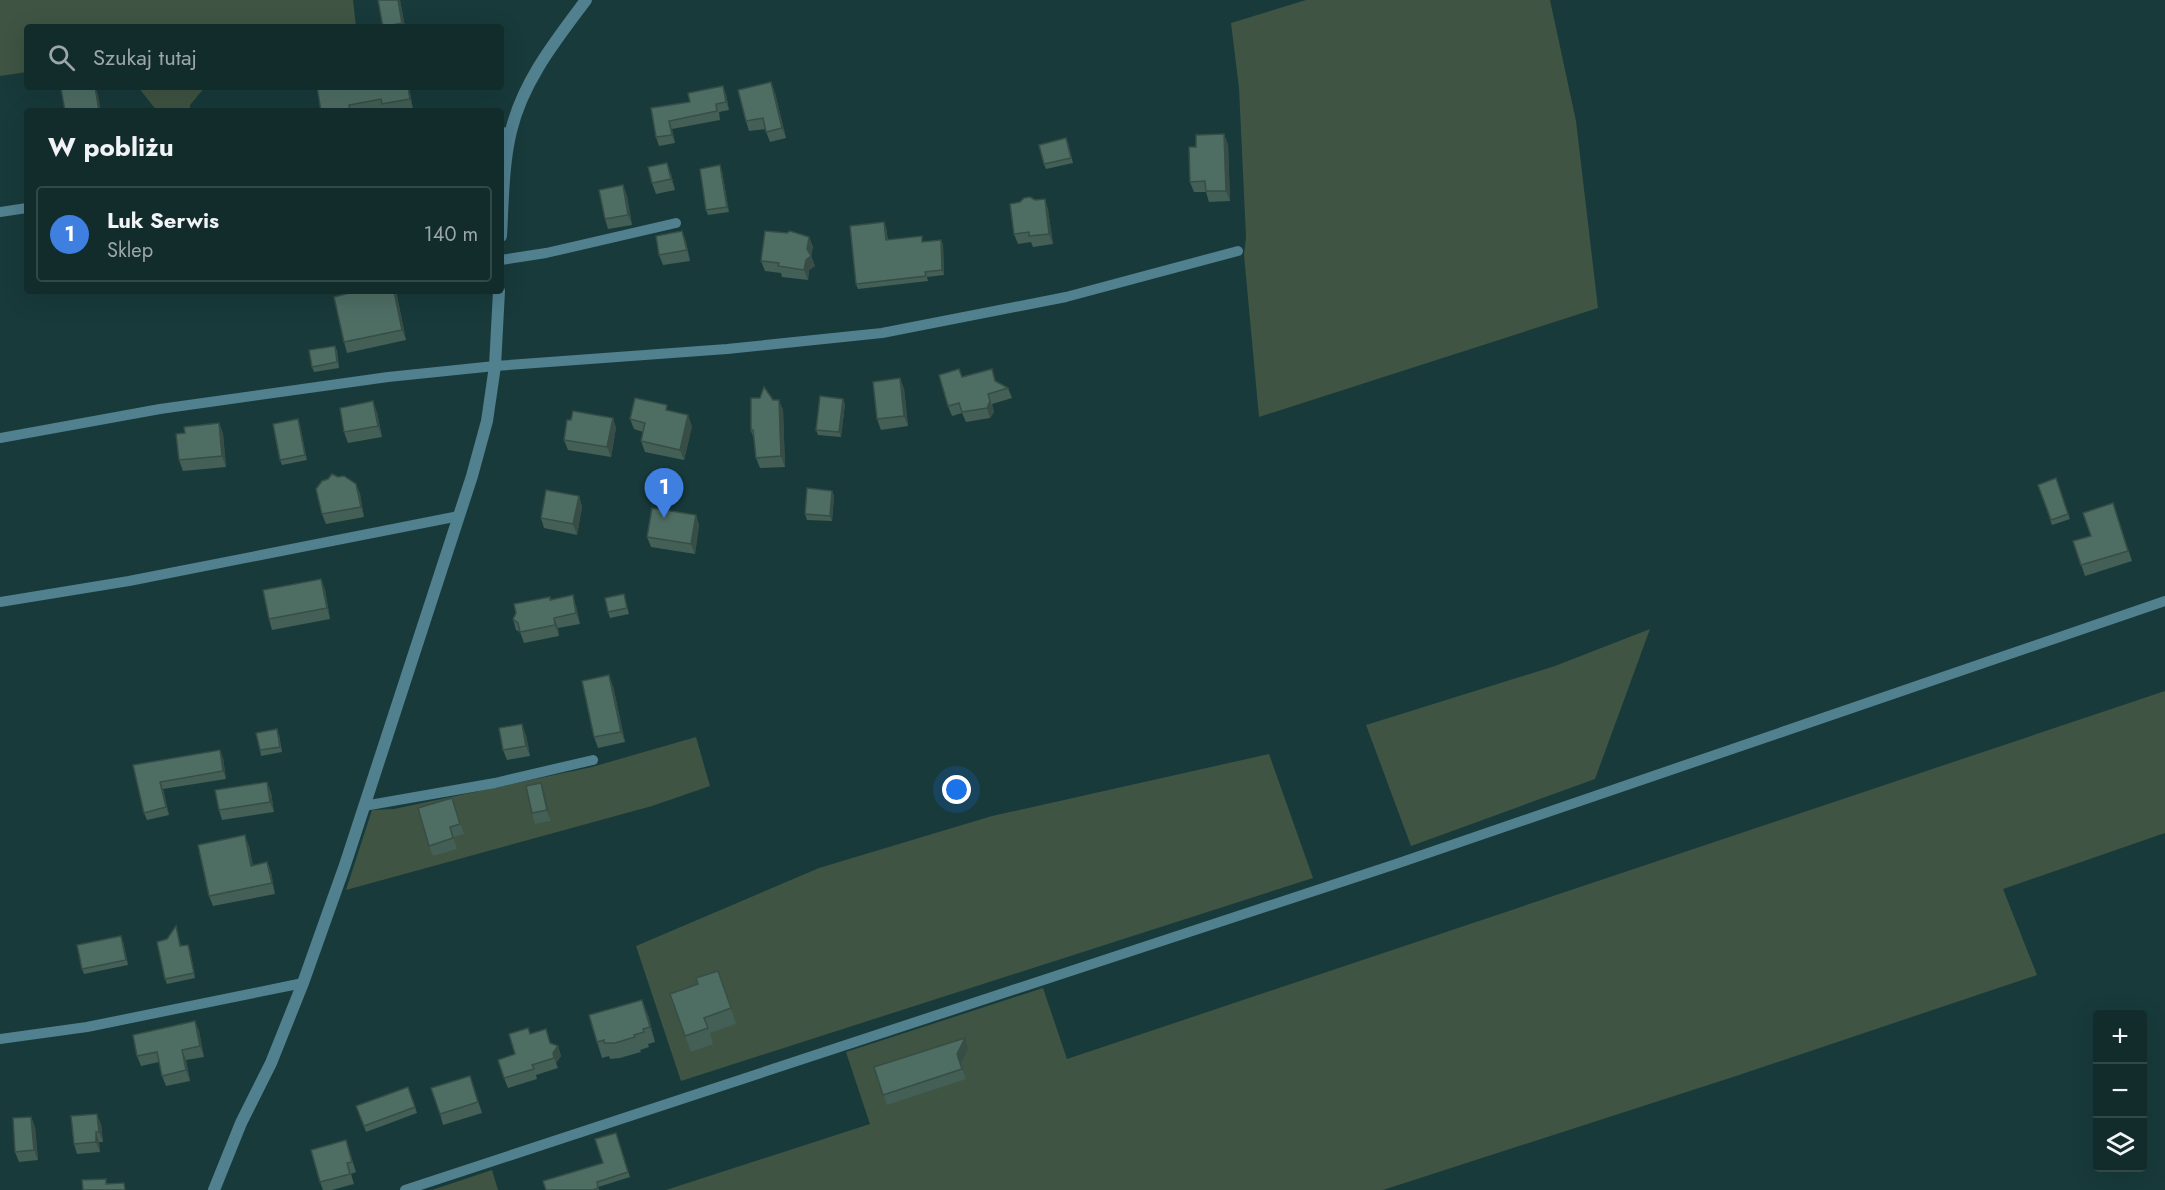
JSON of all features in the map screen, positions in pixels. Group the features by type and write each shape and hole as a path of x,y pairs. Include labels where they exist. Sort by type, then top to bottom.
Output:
{"street":[{"path":"504,174 506,133 537,68 586,0"},
{"path":"214,1190 241,1123 271,1063 303,983 364,806 472,476 487,421 495,366 499,294"}],"lane":[{"path":"0,212 24,208"},
{"path":"504,260 546,253 676,223"},
{"path":"0,438 160,409 388,376 728,349 882,333 1066,297 1238,251"},
{"path":"0,602 140,579 459,516"},
{"path":"405,1190 1384,867 2165,601"},
{"path":"364,806 495,783 593,760"},
{"path":"0,1039 87,1027 303,983"}],"green space":[{"path":"0,0 353,0 356,24 24,24 24,72 0,76"},
{"path":"1306,0 1550,0 1576,121 1598,308 1259,417 1244,255 1246,237 1239,88 1231,23"},
{"path":"140,90 202,90 190,108 155,108"},
{"path":"1650,629 1595,779 1411,846 1366,725 1555,666"},
{"path":"2165,691 2165,833 2003,889 2037,975 1733,1077 1383,1190 666,1190 870,1124 846,1052 1043,988 1067,1059"},
{"path":"696,737 710,786 652,806 346,890 372,810 394,809 592,767"},
{"path":"1269,754 1313,878 681,1081 636,946 819,868 992,816"},
{"path":"492,1170 498,1190 432,1190"}],"building":[{"path":"378,0 398,0 402,23 382,24"},
{"path":"771,82 782,128 766,132 763,118 746,121 738,90"},
{"path":"723,86 726,102 716,104 717,111 669,121 672,135 656,137 651,108 690,102 688,93"},
{"path":"61,90 96,90 98,108 64,108"},
{"path":"318,90 408,90 410,99 382,104 381,99 349,105 350,108 320,108"},
{"path":"1224,134 1226,191 1206,191 1205,181 1190,182 1189,147 1196,147 1196,135"},
{"path":"1066,138 1071,158 1044,164 1039,145"},
{"path":"667,163 671,179 652,183 648,167"},
{"path":"720,165 727,207 706,210 700,169"},
{"path":"623,185 628,215 605,219 599,190"},
{"path":"1030,197 1035,200 1045,199 1049,234 1029,236 1029,232 1014,234 1010,204"},
{"path":"884,222 886,240 922,236 922,242 941,240 942,270 925,272 926,276 856,284 850,226"},
{"path":"682,231 687,250 659,255 656,236"},
{"path":"765,231 787,233 790,231 809,237 807,249 811,256 806,260 804,270 761,261"},
{"path":"346,294 395,294 402,330 344,342 334,297"},
{"path":"335,346 337,362 312,367 309,350"},
{"path":"959,369 962,377 992,369 995,381 1008,388 988,394 990,401 987,408 962,412 959,403 948,406 939,375"},
{"path":"900,378 904,416 877,419 873,382"},
{"path":"764,387 773,400 779,400 781,456 756,458 753,430 751,431 751,398 760,398"},
{"path":"820,396 843,399 839,432 816,430"},
{"path":"635,398 667,405 666,410 688,415 680,450 641,441 645,423 630,419"},
{"path":"373,401 378,426 344,432 340,408"},
{"path":"573,411 613,418 607,447 564,440 567,420 571,420"},
{"path":"298,419 305,455 280,460 273,424"},
{"path":"219,423 222,456 179,460 176,434 185,433 184,427"},
{"path":"332,474 338,477 344,476 356,484 361,507 322,514 316,489"},
{"path":"2056,478 2068,514 2051,520 2038,485"},
{"path":"807,488 832,491 830,516 805,514"},
{"path":"546,490 579,496 573,524 541,518"},
{"path":"2113,503 2128,551 2081,565 2073,541 2091,536 2083,513"},
{"path":"652,508 696,515 691,544 647,537"},
{"path":"321,579 327,608 269,619 263,590"},
{"path":"624,594 627,608 608,612 605,598"},
{"path":"573,595 576,613 554,618 555,625 520,632 518,623 513,619 516,613 514,604"},
{"path":"609,675 621,732 594,737 582,681"},
{"path":"522,724 526,746 503,750 499,728"},
{"path":"277,729 280,747 260,750 256,733"},
{"path":"220,750 223,771 160,782 166,807 144,813 133,765"},
{"path":"267,782 270,802 219,810 215,790"},
{"path":"541,783 547,810 532,813 526,786"},
{"path":"452,798 460,824 450,827 453,838 429,846 418,808"},
{"path":"245,835 251,866 267,862 272,883 209,896 198,845"},
{"path":"176,926 180,946 188,945 194,973 165,979 157,942 167,939"},
{"path":"121,936 126,960 82,969 77,945"},
{"path":"718,971 731,1008 704,1018 708,1028 685,1036 670,994 698,984 696,978"},
{"path":"642,1000 650,1027 634,1035 635,1037 615,1043 604,1043 604,1040 597,1042 589,1015"},
{"path":"195,1021 200,1046 182,1050 186,1070 162,1076 157,1052 137,1056 133,1035"},
{"path":"528,1028 530,1034 546,1029 550,1043 558,1046 553,1053 554,1058 532,1065 534,1069 504,1078 498,1060 515,1054 509,1034"},
{"path":"965,1038 957,1054 962,1069 883,1095 874,1067"},
{"path":"470,1076 478,1102 440,1114 431,1088"},
{"path":"408,1087 415,1107 364,1126 356,1106"},
{"path":"97,1114 99,1132 96,1132 96,1142 74,1144 71,1116"},
{"path":"31,1117 34,1150 15,1152 13,1118"},
{"path":"616,1133 628,1172 597,1182 598,1188 593,1190 546,1190 543,1181 603,1163 595,1139"},
{"path":"346,1140 352,1162 347,1163 350,1174 320,1182 311,1150"},
{"path":"106,1179 106,1184 124,1183 125,1190 83,1190 82,1180"}],"place":[{"name":"Luk Serwis","path":"664,518"}]}
